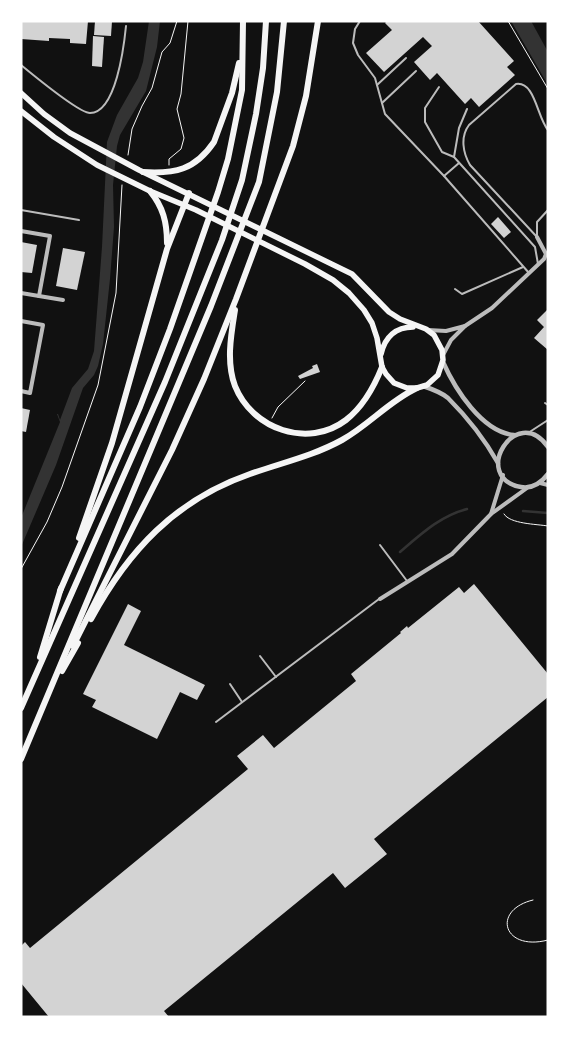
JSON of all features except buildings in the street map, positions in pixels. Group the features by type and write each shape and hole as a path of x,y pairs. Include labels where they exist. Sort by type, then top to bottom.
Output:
{"highway":[{"path":"60,591 140,406 170,329 218,192 230,150 242,90 243,21"},
{"path":"21,708 165,382 222,240 242,180 254,123 263,68 266,21"},
{"path":"21,759 211,306 258,182 277,92 284,21"},
{"path":"46,701 172,450 204,379 293,146 306,96 318,21"},
{"path":"141,171 177,172 199,160 210,149 232,93 242,46"},
{"path":"150,191 158,200 166,219 167,249"},
{"path":"30,687 60,591 112,443 167,249 189,193"},
{"path":"236,299 230,359 235,386 244,403 268,425 300,434 331,428 346,420 361,405 371,392 382,367"},
{"path":"46,701 106,592 121,570 144,543 170,518 187,506 230,482 318,452 343,440 403,395 420,387"}],"main road":[{"path":"21,93 44,114 70,133 101,150 352,274 389,312 415,326 426,329 438,340 443,355 443,362 438,375 434,380 420,387 407,388 394,383 382,367 372,323 364,310 349,293 333,280 196,210 150,191 97,165 54,137 21,111"},
{"path":"381,356 385,342 394,332 415,326"}],"street":[{"path":"21,231 50,236 39,296"},
{"path":"443,355 451,340 465,326 492,308 544,259 546,254 537,237"},
{"path":"21,293 63,300"},
{"path":"21,321 43,325 30,392 21,391"},
{"path":"426,329 446,332 465,326"},
{"path":"443,362 456,389 491,427 505,434 516,436"},
{"path":"420,387 435,390 447,398 481,437 503,476 514,485 529,487"},
{"path":"498,465 499,452 510,438 526,434 536,436 548,447"},
{"path":"380,599 452,554 491,514 529,487 540,483 548,474"},
{"path":"491,514 503,476"},
{"path":"540,483 548,485"}],"lane":[{"path":"360,21 356,28 353,43 358,55 374,78 385,114 444,176 529,273"},
{"path":"21,65 88,114 95,112 102,107 111,93 120,70 126,26"},
{"path":"377,85 406,58"},
{"path":"382,103 416,72"},
{"path":"537,237 470,165 464,154 464,140 468,125 518,83 525,85 530,90 542,121 548,130"},
{"path":"439,87 425,108 425,122 442,152 454,157 460,163 535,247 538,264"},
{"path":"454,157 459,128 467,109"},
{"path":"444,176 460,163"},
{"path":"21,210 79,220"},
{"path":"537,237 537,222 548,210"},
{"path":"455,289 462,294 524,267"},
{"path":"526,434 548,420"},
{"path":"380,545 408,582"},
{"path":"216,722 380,599"},
{"path":"260,656 276,676"},
{"path":"230,684 242,702"}],"path":[{"path":"127,158 132,129 152,88 162,52 170,43 177,21"},
{"path":"169,165 169,159 181,149 184,138 177,108 181,94 188,21"},
{"path":"508,21 548,89"},
{"path":"21,570 47,522 62,487 98,385 116,293 122,185"},
{"path":"268,425 278,407 305,381"},
{"path":"499,508 506,518 548,526"},
{"path":"533,900 522,904 510,914 507,925 508,930 515,939 520,941 533,943 548,940"}],"shaded area":[{"path":"149,21 160,21 157,47 146,91 120,135 117,146 113,185 114,227 110,279 103,344 98,366 94,375 83,388 56,465 21,547 21,518 60,422 57,414 60,420 72,388 88,369 94,351 102,247 107,142 117,115 138,78 143,62"},
{"path":"511,21 531,21 548,52 548,85"}],"waterway":[{"path":"400,552 439,521 467,509"},
{"path":"523,511 548,513"}]}
